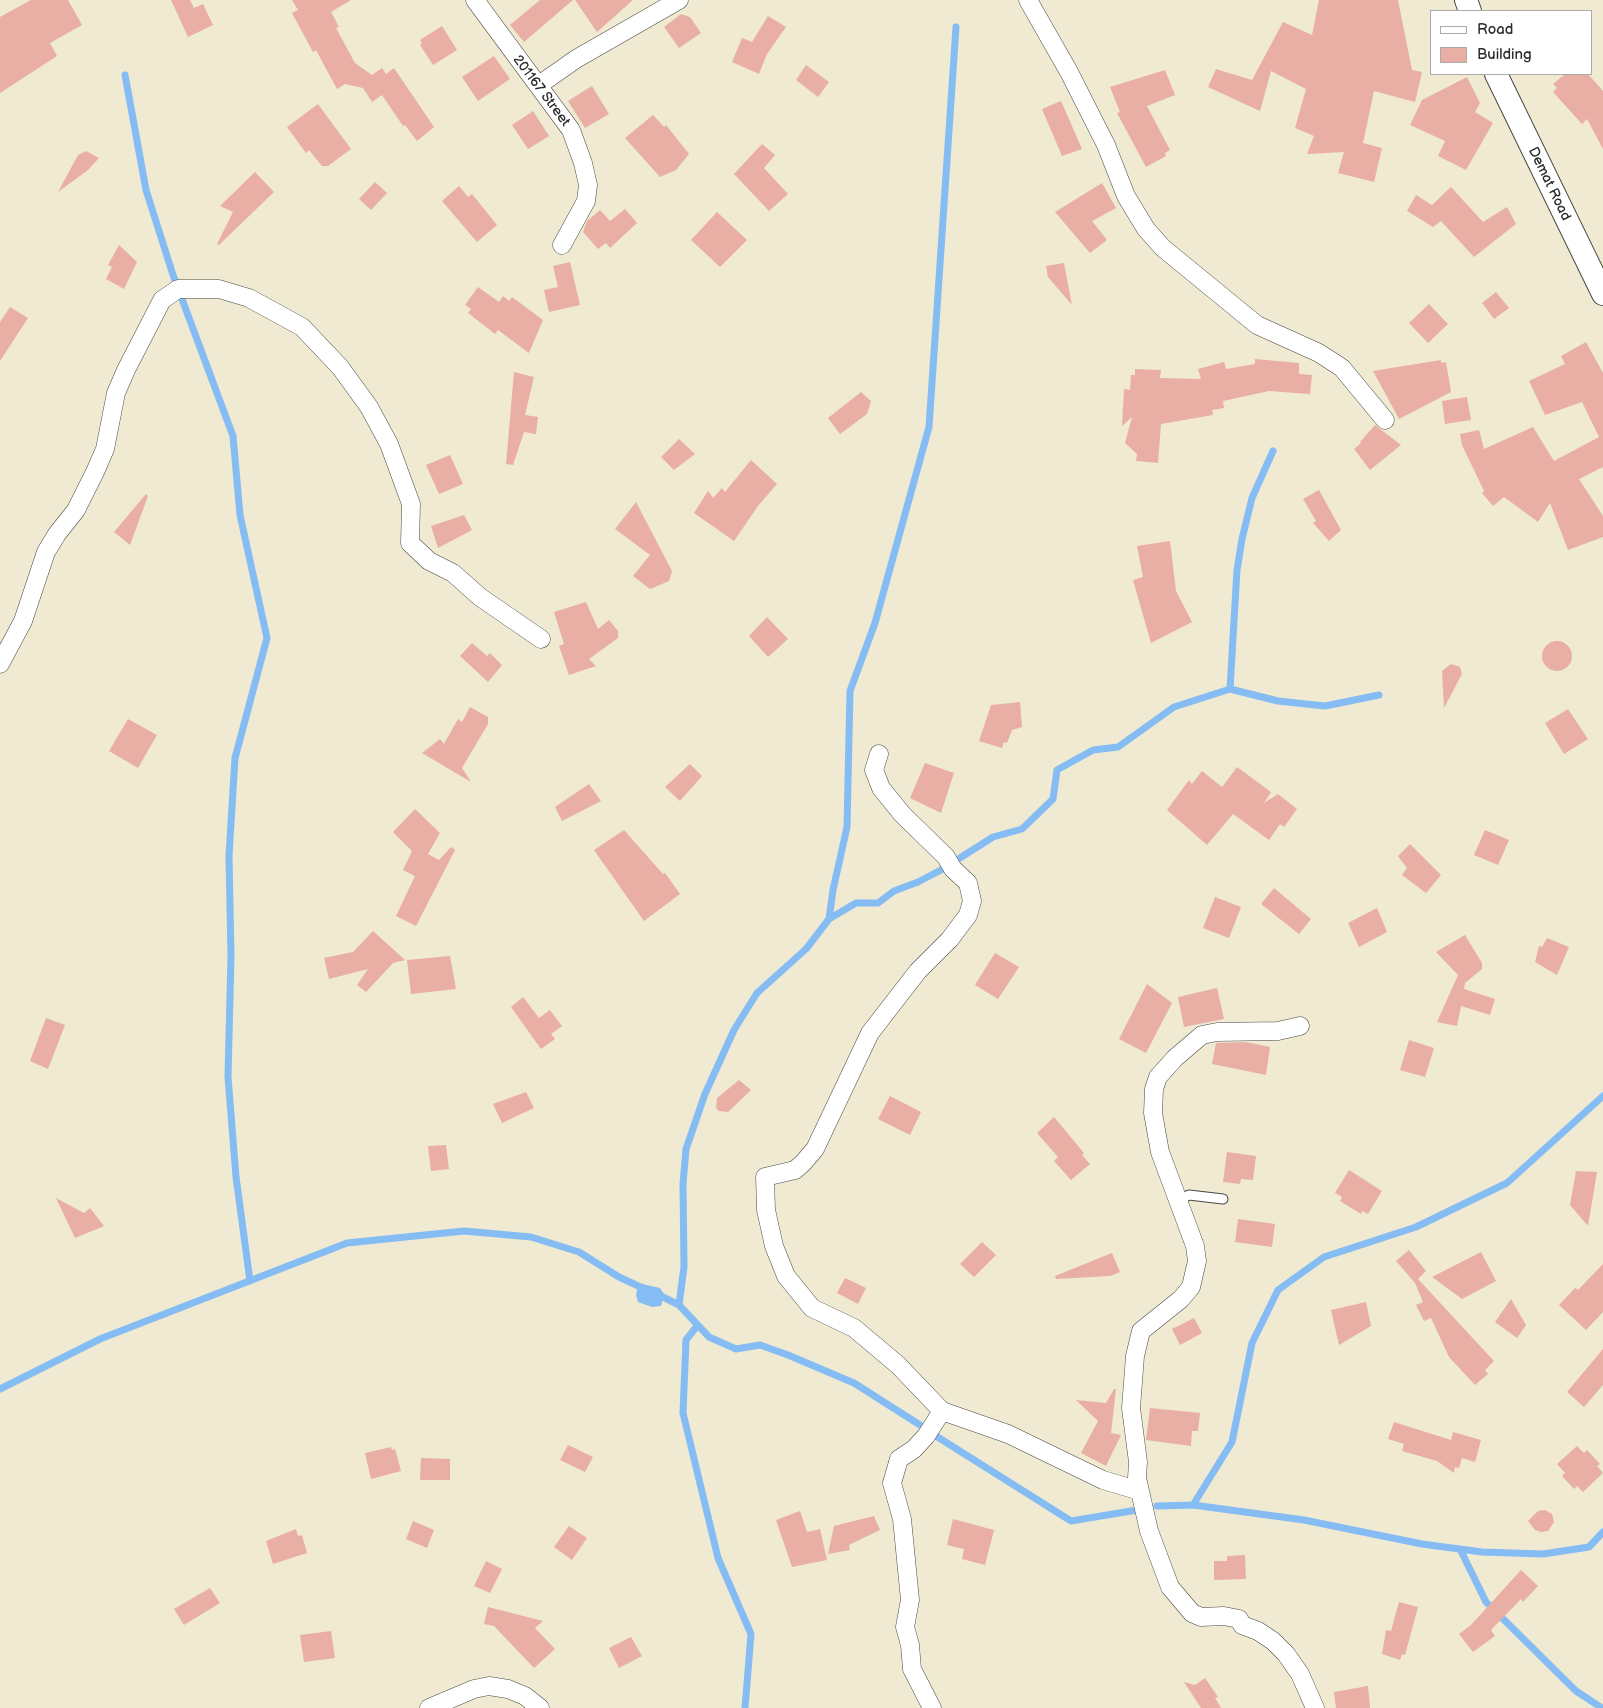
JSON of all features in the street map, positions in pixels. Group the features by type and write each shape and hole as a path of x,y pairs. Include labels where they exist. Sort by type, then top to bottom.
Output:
{"street":[{"name":"201167 Street","path":"475,0 506,44 539,85 570,130 583,163 588,185 586,201 562,245"},
{"path":"539,85 576,59 679,0"},
{"path":"1028,0 1070,72 1106,144 1126,196 1146,229 1163,248 1257,325 1319,353 1342,368 1385,420"},
{"name":"Demat Road","path":"1496,75 1603,294"},
{"path":"0,664 23,621 46,552 57,534 76,510 105,449 116,393 126,370 162,300 178,289 219,289 249,298 302,327 340,367 369,407 389,444 412,504 410,543 429,561 453,573 480,597 541,639"},
{"path":"879,754 874,770 881,788 902,814 968,883 972,901 968,915 950,939 918,971 870,1033 815,1149 803,1164 795,1170 765,1177 764,1190 774,1246 786,1276 812,1308 854,1328 898,1365 942,1411 1008,1434 1103,1480 1140,1491"},
{"path":"1300,1026 1278,1031 1202,1035 1175,1058 1158,1077 1154,1089 1153,1113 1160,1152 1195,1246 1197,1261 1191,1287 1181,1299 1141,1331 1137,1342 1131,1408 1138,1462 1136,1478 1149,1531 1170,1587 1186,1609 1201,1617 1224,1616 1239,1619 1242,1625 1258,1631 1273,1641 1286,1654 1300,1674 1315,1708"},
{"path":"932,1708 912,1669 910,1645 905,1627 910,1600 902,1519 892,1483 899,1459 914,1449 926,1436 942,1411"},
{"path":"429,1708 489,1686 508,1689 525,1696 540,1708"}],"lane":[{"path":"1177,1201 1189,1195 1223,1199"}],"water":[{"path":"642,1284 660,1288 664,1294 661,1306 652,1307 638,1302 636,1295 638,1286"}],"building":[{"path":"31,0 68,0 82,25 50,43 57,56 0,93 0,17"},
{"path":"171,0 190,0 194,8 203,4 213,25 188,37"},
{"path":"292,0 351,0 331,12 339,27 336,28 355,63 372,75 382,68 386,74 394,68 434,127 417,141 405,125 403,126 382,95 372,102 363,88 345,84 337,89 316,50 313,52 292,13 298,10"},
{"path":"540,0 573,0 524,42 510,25"},
{"path":"575,0 633,0 597,32"},
{"path":"1319,0 1398,0 1412,70 1422,72 1415,102 1374,91 1363,143 1382,148 1374,182 1338,173 1344,152 1307,154 1314,136 1295,128 1306,89 1271,71 1260,111 1208,87 1216,69 1252,80 1283,22 1312,35"},
{"path":"681,14 690,17 701,33 679,48 664,27"},
{"path":"768,16 786,27 767,54 759,74 732,62 742,38 752,42"},
{"path":"442,26 457,50 433,65 420,45 422,44 420,40"},
{"path":"494,56 510,79 478,101 462,77"},
{"path":"806,65 829,82 818,97 796,80"},
{"path":"1165,70 1175,95 1147,106 1170,150 1165,153 1166,156 1146,167 1117,113 1120,112 1110,87"},
{"path":"1564,75 1589,75 1603,91 1603,149 1587,119 1582,124 1553,92 1557,88 1553,84"},
{"path":"1467,77 1480,103 1475,112 1493,123 1466,170 1438,156 1445,141 1410,125 1422,100"},
{"path":"592,86 609,114 585,128 568,101"},
{"path":"1061,101 1082,149 1062,156 1042,109"},
{"path":"318,104 351,149 328,166 322,166 309,150 306,153 287,127"},
{"path":"533,111 549,136 528,149 512,125"},
{"path":"653,115 664,127 666,125 689,154 676,170 660,177 625,138"},
{"path":"762,144 775,155 764,168 788,194 769,211 734,174"},
{"path":"86,151 99,158 88,170 58,192 78,155"},
{"path":"255,172 274,192 219,245 217,244 233,212 220,206"},
{"path":"375,182 387,193 371,210 359,199"},
{"path":"1102,183 1116,208 1092,221 1107,240 1090,253 1055,212"},
{"path":"459,186 468,197 472,194 497,225 477,242 442,201"},
{"path":"1451,187 1483,222 1507,207 1516,224 1474,257 1441,221 1433,227 1407,211 1416,195 1432,205"},
{"path":"625,209 637,223 610,248 606,243 598,249 583,232 587,221 600,210 610,221"},
{"path":"717,212 747,240 720,267 691,240"},
{"path":"119,245 137,262 124,289 106,279 112,267 108,265"},
{"path":"570,262 580,305 549,312 544,290 558,287 553,266"},
{"path":"1064,263 1072,305 1048,277 1046,266"},
{"path":"478,287 499,302 503,296 509,301 512,297 543,320 529,353 498,330 495,334 468,313 471,309 465,305"},
{"path":"1496,292 1509,308 1494,319 1482,303"},
{"path":"1429,304 1448,324 1428,343 1409,323"},
{"path":"10,307 28,318 0,361 0,322"},
{"path":"1586,342 1603,373 1603,467 1579,479 1603,516 1603,537 1568,550 1550,503 1538,522 1504,497 1493,506 1482,493 1484,491 1462,445 1460,434 1479,430 1484,449 1533,427 1554,461 1599,437 1582,402 1545,415 1529,381 1565,364 1561,356"},
{"path":"1255,359 1299,363 1299,374 1312,375 1310,394 1269,391 1223,401 1224,408 1212,410 1213,415 1161,424 1158,463 1136,461 1137,454 1125,443 1132,417 1122,426 1124,389 1130,390 1131,375 1135,375 1135,369 1161,370 1160,378 1201,379 1198,369 1224,362 1226,369 1255,364"},
{"path":"1441,360 1441,363 1446,362 1451,392 1399,419 1373,371"},
{"path":"514,372 534,377 525,415 538,417 536,434 524,432 513,465 506,464"},
{"path":"861,392 871,401 867,414 840,434 828,418"},
{"path":"1467,397 1471,420 1445,424 1442,401"},
{"path":"1375,425 1401,445 1370,470 1354,449"},
{"path":"679,439 695,454 674,470 661,457"},
{"path":"450,455 463,484 439,494 426,465"},
{"path":"751,460 777,484 758,506 734,541 694,513 708,491 713,498 722,488 725,492"},
{"path":"1319,490 1341,530 1329,541 1313,523 1316,521 1303,499"},
{"path":"146,494 148,496 130,545 114,532"},
{"path":"636,502 672,571 669,581 650,589 633,576 650,555 615,529"},
{"path":"464,515 472,530 438,548 431,526"},
{"path":"1170,541 1176,591 1192,622 1151,643 1133,580 1143,577 1137,546"},
{"path":"586,602 598,629 609,620 618,631 618,638 589,659 596,666 569,675 559,646 564,644 554,612"},
{"path":"767,617 788,639 768,657 749,636"},
{"path":"1557,641 1568,645 1572,656 1568,667 1557,671 1546,667 1542,656 1546,645"},
{"path":"472,643 487,656 490,653 502,665 488,682 460,656"},
{"path":"1451,664 1460,667 1462,674 1444,708 1442,671"},
{"path":"1020,702 1022,727 1012,730 1007,743 1004,742 1002,748 979,741 991,705"},
{"path":"470,707 488,717 488,724 462,768 471,782 422,753 440,739 444,744 458,719 462,722"},
{"path":"1568,709 1588,739 1564,754 1545,723"},
{"path":"128,719 157,735 138,768 109,751"},
{"path":"925,763 954,773 941,813 910,798"},
{"path":"690,764 702,776 680,801 665,787"},
{"path":"1237,767 1271,792 1264,803 1278,794 1297,809 1284,827 1280,824 1269,840 1233,814 1207,845 1167,810 1189,780 1192,784 1202,771 1222,787"},
{"path":"589,784 601,801 562,821 555,807"},
{"path":"415,809 440,833 428,854 439,860 451,847 455,850 416,926 396,916 415,876 403,870 412,851 393,832"},
{"path":"624,830 663,874 665,873 680,894 644,921 594,850"},
{"path":"1485,830 1509,840 1498,865 1474,855"},
{"path":"1410,844 1441,875 1426,893 1402,875 1407,868 1398,856"},
{"path":"1274,888 1311,919 1299,934 1261,904"},
{"path":"1215,897 1241,907 1229,938 1203,928"},
{"path":"1377,908 1387,932 1359,947 1348,923"},
{"path":"373,931 405,960 393,963 366,992 357,985 368,969 329,979 324,958 353,952"},
{"path":"1465,935 1482,963 1482,969 1465,983 1464,989 1495,999 1490,1015 1461,1006 1457,1026 1437,1022 1458,975 1436,952"},
{"path":"1547,938 1569,947 1557,975 1535,962 1539,946 1542,947"},
{"path":"995,953 1019,967 998,999 975,985"},
{"path":"450,956 456,989 411,994 407,960"},
{"path":"1147,984 1172,1003 1146,1053 1119,1039"},
{"path":"1217,988 1224,1019 1184,1027 1178,997"},
{"path":"523,997 539,1018 550,1010 562,1026 551,1034 555,1039 541,1049 511,1007"},
{"path":"46,1018 65,1025 48,1069 30,1061"},
{"path":"1409,1040 1434,1048 1425,1077 1400,1070"},
{"path":"1246,1042 1270,1047 1266,1075 1212,1064 1216,1043"},
{"path":"739,1080 751,1090 728,1112 719,1111 716,1108 717,1098"},
{"path":"526,1092 534,1108 502,1123 493,1104"},
{"path":"890,1096 921,1112 910,1135 878,1119"},
{"path":"1054,1117 1084,1153 1082,1155 1090,1164 1071,1180 1054,1161 1058,1157 1037,1133"},
{"path":"446,1145 449,1169 431,1171 428,1146"},
{"path":"1227,1152 1256,1156 1253,1180 1241,1179 1240,1184 1223,1182"},
{"path":"1349,1170 1382,1191 1368,1214 1362,1211 1361,1214 1340,1201 1342,1197 1335,1193"},
{"path":"1576,1171 1597,1172 1588,1226 1570,1205"},
{"path":"56,1198 84,1213 90,1208 104,1226 75,1238"},
{"path":"1238,1219 1275,1224 1272,1247 1235,1242"},
{"path":"982,1242 996,1255 974,1277 960,1264"},
{"path":"1409,1250 1426,1271 1418,1279 1494,1361 1485,1370 1488,1374 1475,1385 1449,1357 1431,1318 1424,1321 1416,1305 1423,1302 1415,1283 1396,1261"},
{"path":"1481,1252 1496,1281 1462,1299 1432,1277"},
{"path":"1112,1253 1120,1272 1110,1276 1056,1279 1055,1276"},
{"path":"1603,1264 1603,1312 1586,1330 1559,1305 1575,1288 1578,1290"},
{"path":"845,1278 866,1288 858,1304 837,1293"},
{"path":"1511,1299 1526,1325 1517,1338 1495,1322"},
{"path":"1366,1302 1371,1326 1339,1345 1331,1310"},
{"path":"1194,1318 1202,1333 1180,1345 1172,1329"},
{"path":"1603,1349 1603,1385 1584,1407 1567,1392"},
{"path":"1114,1389 1116,1389 1111,1433 1121,1435 1106,1466 1081,1453 1098,1421 1076,1400 1106,1403"},
{"path":"1150,1408 1200,1413 1198,1431 1192,1431 1191,1446 1146,1440"},
{"path":"1394,1422 1451,1440 1453,1432 1481,1440 1475,1462 1462,1458 1459,1468 1455,1467 1454,1473 1437,1461 1402,1451 1404,1444 1388,1439"},
{"path":"568,1445 593,1457 585,1472 560,1460"},
{"path":"1577,1446 1584,1453 1587,1450 1600,1464 1597,1466 1603,1473 1583,1492 1577,1486 1574,1489 1562,1476 1565,1473 1557,1464"},
{"path":"391,1447 392,1450 395,1449 401,1471 371,1479 365,1453"},
{"path":"421,1458 450,1459 450,1480 420,1480"},
{"path":"1545,1510 1552,1514 1554,1522 1548,1531 1541,1532 1535,1530 1528,1521 1538,1511"},
{"path":"800,1511 807,1532 820,1529 827,1560 792,1567 776,1520"},
{"path":"874,1516 880,1530 849,1545 850,1550 828,1554 834,1526"},
{"path":"953,1519 994,1530 985,1565 962,1559 964,1549 947,1545"},
{"path":"413,1521 434,1530 427,1548 406,1539"},
{"path":"569,1526 587,1538 572,1560 554,1547"},
{"path":"296,1529 298,1536 302,1535 307,1553 273,1564 266,1541"},
{"path":"1245,1555 1246,1579 1214,1580 1214,1561 1227,1561 1227,1556"},
{"path":"486,1561 502,1569 490,1593 474,1586"},
{"path":"1521,1570 1538,1586 1523,1602 1521,1599 1491,1630 1495,1636 1473,1652 1459,1634 1471,1625"},
{"path":"210,1588 220,1603 184,1625 174,1609"},
{"path":"1399,1602 1418,1607 1405,1655 1402,1654 1400,1660 1382,1654 1386,1630 1391,1631"},
{"path":"488,1607 543,1621 535,1628 555,1649 534,1668 494,1626 484,1624"},
{"path":"331,1631 335,1658 304,1662 300,1635"},
{"path":"631,1637 642,1656 619,1668 609,1648"},
{"path":"1205,1678 1218,1697 1215,1698 1221,1708 1201,1708 1184,1682 1195,1685"},
{"path":"1368,1686 1370,1708 1336,1708 1334,1692"}],"waterway":[{"path":"829,919 833,890 847,827 850,691 875,623 929,427 956,27"},
{"path":"125,75 146,190 173,275 233,436 240,515 267,638 235,758 229,856 231,956 228,1077 236,1177 250,1281"},
{"path":"1230,689 1237,570 1242,539 1252,498 1273,451"},
{"path":"679,1305 684,1267 683,1184 686,1149 705,1094 734,1030 757,993 806,949 829,919 856,903 878,903 894,891 918,882 941,870 993,837 1022,829 1053,799 1057,770 1093,750 1118,747 1174,707 1230,689 1278,701 1325,706 1379,695"},
{"path":"1157,1506 1193,1505 1232,1442 1252,1343 1278,1290 1324,1257 1416,1227 1507,1183 1603,1096"},
{"path":"0,1389 100,1339 347,1243 464,1231 531,1237 579,1252 619,1277 647,1290"},
{"path":"657,1294 679,1305 709,1337 736,1349 760,1345 788,1355 854,1383 920,1425"},
{"path":"697,1326 686,1340 683,1413 718,1558 751,1634 745,1708"},
{"path":"936,1436 1071,1521 1137,1510"},
{"path":"1193,1505 1304,1520 1422,1544 1482,1552 1543,1554 1589,1547 1603,1532"},
{"path":"1460,1549 1486,1602 1576,1691 1602,1708"}]}
